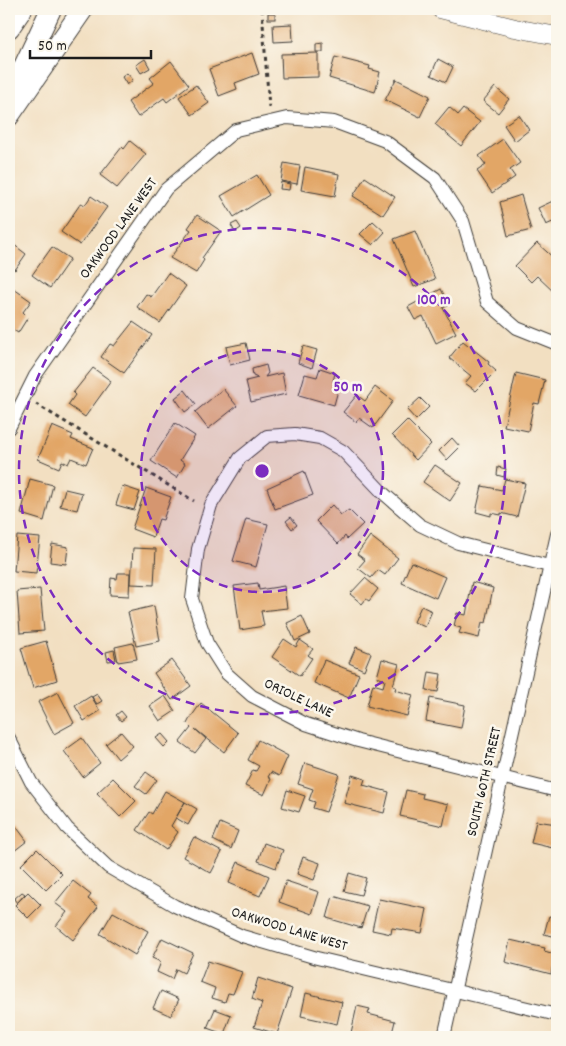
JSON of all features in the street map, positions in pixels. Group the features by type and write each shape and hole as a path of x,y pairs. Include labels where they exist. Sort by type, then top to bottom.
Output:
{"main road":[{"path":"9,28 22,9"},
{"path":"9,98 51,9"},
{"path":"9,116 83,9"}],"street":[{"path":"446,10 557,36"},
{"name":"OAKWOOD LANE WEST","path":"9,428 35,376 166,189 236,130 287,118 334,122 385,141 435,178 463,221 487,302 517,328 557,344"},
{"name":"ORIOLE LANE","path":"553,567 458,543 420,525 382,492 342,451 320,438 295,434 267,436 240,458 211,505 198,549 192,599 207,643 226,673 252,696 306,724 358,741 557,791"},
{"name":"SOUTH 60TH STREET","path":"444,1037 553,567 557,534"},
{"name":"OAKWOOD LANE WEST","path":"9,738 31,782 67,828 108,867 175,906 252,938 317,958 557,1015"}],"path":[{"path":"262,9 270,122"},
{"path":"24,397 194,501"}],"building":[{"path":"268,13 275,13 275,19 268,19"},
{"path":"292,24 293,41 274,42 273,25"},
{"path":"323,43 323,52 316,52 316,44"},
{"path":"252,53 259,74 235,83 237,89 219,96 209,69"},
{"path":"318,53 318,77 282,78 281,54"},
{"path":"335,57 370,66 369,69 380,72 375,92 329,78"},
{"path":"145,59 150,68 141,73 136,65"},
{"path":"438,59 453,67 446,82 431,75"},
{"path":"171,61 189,85 167,102 164,98 138,117 128,102 154,83 150,78"},
{"path":"127,73 133,80 127,85 122,77"},
{"path":"396,79 430,96 420,117 385,100"},
{"path":"196,85 209,103 192,115 179,97"},
{"path":"495,87 509,99 498,113 483,101"},
{"path":"449,107 458,115 463,109 480,122 461,146 435,124"},
{"path":"519,115 529,130 515,141 504,125"},
{"path":"503,139 520,163 510,170 515,177 492,193 477,171 486,165 479,156"},
{"path":"130,141 146,154 117,188 100,175 122,147 124,149"},
{"path":"284,163 300,166 297,184 281,181"},
{"path":"305,167 339,174 335,196 301,190"},
{"path":"257,175 269,195 234,217 221,196"},
{"path":"365,177 395,197 383,215 353,196"},
{"path":"281,182 290,184 289,190 280,189"},
{"path":"521,195 531,230 508,236 500,202"},
{"path":"91,196 107,207 80,245 61,232 81,203 85,205"},
{"path":"555,200 557,220 546,225 538,208"},
{"path":"197,215 221,231 202,258 204,260 196,273 170,258 191,230 188,228"},
{"path":"373,221 385,232 373,245 360,234"},
{"path":"237,222 241,228 235,232 231,225"},
{"path":"415,231 435,279 414,287 394,239"},
{"path":"9,241 26,254 15,270 9,266"},
{"path":"537,243 557,261 556,294 537,276 531,282 515,266"},
{"path":"52,247 70,259 50,288 32,275"},
{"path":"168,273 186,286 160,323 137,307 146,294 151,297"},
{"path":"14,289 31,301 23,312 28,317 18,333 9,327 9,296"},
{"path":"441,289 449,305 443,308 456,333 436,343 423,316 415,320 408,307"},
{"path":"133,322 152,335 124,373 101,357 110,344 114,346"},
{"path":"463,341 489,362 488,364 496,371 476,391 465,383 471,376 449,358"},
{"path":"246,343 250,360 230,365 226,347"},
{"path":"303,346 317,350 312,368 298,363"},
{"path":"266,365 268,373 265,377 282,373 286,394 251,402 246,381 258,378 253,376 252,369"},
{"path":"93,368 111,381 85,417 68,405 75,395 73,393"},
{"path":"320,368 335,373 333,382 340,383 334,405 299,395 305,374 317,377"},
{"path":"516,373 545,380 539,404 534,403 528,431 504,426"},
{"path":"375,387 393,401 373,428 359,418 356,422 343,412 357,395 365,401"},
{"path":"223,389 237,406 208,429 195,412"},
{"path":"185,390 196,404 185,412 175,398"},
{"path":"420,398 429,407 416,420 407,410"},
{"path":"407,420 431,444 416,460 392,435"},
{"path":"175,423 195,436 180,460 185,464 177,478 151,461"},
{"path":"52,426 73,435 71,439 93,448 86,464 71,458 68,464 62,461 59,468 38,459"},
{"path":"452,438 460,447 447,460 439,451"},
{"path":"435,465 462,483 450,501 423,482"},
{"path":"498,467 506,469 504,477 497,475"},
{"path":"304,471 313,495 275,509 267,488"},
{"path":"30,479 53,485 44,521 21,514"},
{"path":"505,479 525,483 517,517 501,513 501,515 491,513 491,516 476,512 482,486 502,490"},
{"path":"122,486 140,492 134,510 116,505"},
{"path":"146,488 171,497 163,520 159,519 153,537 132,529"},
{"path":"65,489 82,493 77,510 60,506"},
{"path":"332,505 341,515 349,510 363,524 347,539 345,536 338,544 316,521"},
{"path":"291,517 297,525 292,529 286,521"},
{"path":"246,519 268,524 256,567 233,561"},
{"path":"17,536 40,538 36,573 14,571"},
{"path":"370,536 398,558 385,575 378,570 371,578 358,568 365,560 357,554"},
{"path":"52,544 68,547 66,564 50,562"},
{"path":"133,548 156,549 154,585 131,584"},
{"path":"411,562 445,577 436,598 402,583"},
{"path":"118,573 130,573 129,596 110,595 111,578 117,579"},
{"path":"365,578 378,589 369,601 366,599 362,604 350,594"},
{"path":"472,582 493,588 486,623 482,622 479,638 459,633 461,628 454,626 457,613 466,615"},
{"path":"258,583 259,590 284,586 287,608 261,611 264,626 240,630 234,586"},
{"path":"40,589 44,631 20,633 17,591"},
{"path":"154,606 160,641 136,646 128,612"},
{"path":"421,606 432,611 425,627 414,622"},
{"path":"302,616 310,634 295,641 287,623"},
{"path":"284,639 296,647 300,640 313,649 308,655 312,658 300,676 272,657"},
{"path":"46,641 57,680 33,688 21,648"},
{"path":"133,643 137,659 118,662 115,647"},
{"path":"356,647 371,653 364,670 349,663"},
{"path":"114,650 116,660 108,661 106,652"},
{"path":"382,659 399,664 393,686 396,687 395,690 413,695 407,716 367,706 373,684 383,687 385,680 377,677"},
{"path":"172,660 191,686 172,700 154,673"},
{"path":"324,660 359,674 349,698 314,683"},
{"path":"429,672 441,674 438,692 426,690"},
{"path":"58,692 74,723 54,734 38,702"},
{"path":"97,694 102,701 97,704 92,697"},
{"path":"91,696 100,711 84,721 75,706"},
{"path":"165,696 175,711 160,721 150,706"},
{"path":"430,698 465,705 461,728 426,721"},
{"path":"201,703 238,733 224,752 195,729 206,739 195,753 180,742 191,728 187,724"},
{"path":"121,711 126,717 121,721 116,715"},
{"path":"121,732 133,746 118,759 106,744"},
{"path":"162,734 169,742 164,747 156,738"},
{"path":"82,738 100,763 83,777 64,751"},
{"path":"258,740 288,756 279,776 271,772 268,777 271,779 264,795 245,786 253,770 256,771 259,766 248,760"},
{"path":"305,763 339,774 326,812 313,808 315,802 309,800 313,789 298,784"},
{"path":"146,772 157,780 146,794 135,786"},
{"path":"352,775 365,779 363,785 389,792 384,813 344,803"},
{"path":"113,778 136,801 120,817 97,793"},
{"path":"287,790 305,796 299,812 282,807"},
{"path":"406,790 423,794 422,798 448,804 443,826 400,816"},
{"path":"165,791 185,802 171,826 178,832 166,850 137,830 149,812 152,814"},
{"path":"185,802 197,809 188,825 176,818"},
{"path":"536,821 557,824 557,849 531,843"},
{"path":"220,823 238,831 231,849 213,840"},
{"path":"9,824 12,828 15,825 27,841 9,855"},
{"path":"194,837 222,852 211,873 183,857"},
{"path":"264,843 283,850 276,868 258,861"},
{"path":"37,849 62,874 46,890 21,865"},
{"path":"303,857 320,863 314,880 297,874"},
{"path":"238,862 269,876 260,896 229,883"},
{"path":"349,873 366,878 361,895 344,891"},
{"path":"73,881 91,895 88,899 98,907 73,940 56,926 67,912 55,903"},
{"path":"286,881 319,892 312,914 279,902"},
{"path":"22,892 25,894 17,903 14,899"},
{"path":"28,892 41,905 28,918 15,905"},
{"path":"333,896 368,906 361,928 327,918"},
{"path":"379,899 427,909 422,933 392,928 391,934 372,930"},
{"path":"113,912 148,931 135,955 100,934"},
{"path":"549,916 557,918 557,937 544,934"},
{"path":"162,938 193,953 184,973 176,969 172,979 157,972 161,962 152,958"},
{"path":"510,940 545,948 544,951 555,954 551,974 505,962"},
{"path":"208,961 242,972 233,994 228,993 225,1002 212,998 215,988 200,982"},
{"path":"258,978 292,989 277,1034 254,1027 262,1003 252,999"},
{"path":"161,991 179,999 171,1016 153,1008"},
{"path":"306,993 342,1002 337,1024 301,1016"},
{"path":"357,1006 370,1009 368,1014 395,1021 391,1037 369,1037 351,1033"},
{"path":"215,1009 231,1015 224,1034 207,1028"}]}
